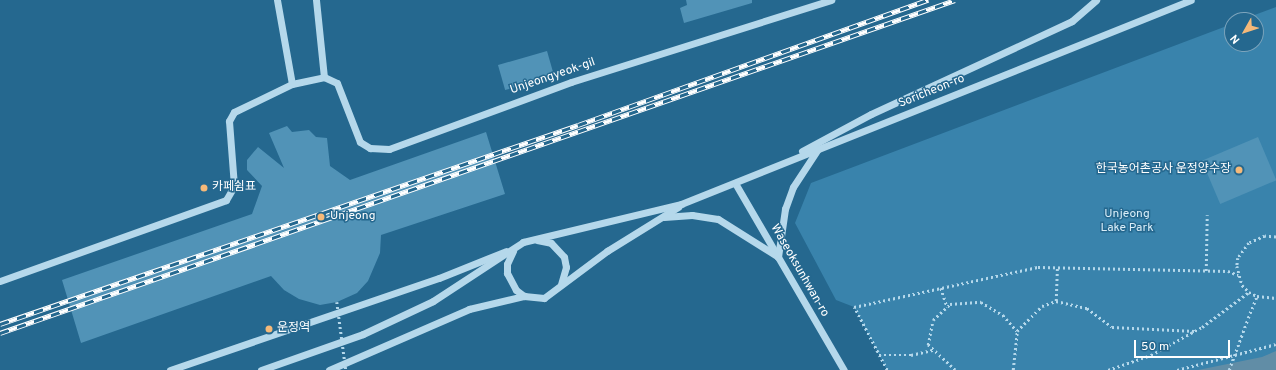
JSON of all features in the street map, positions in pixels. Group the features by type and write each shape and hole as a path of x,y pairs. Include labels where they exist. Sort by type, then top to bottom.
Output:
{"street":[{"path":"277,0 292,84"},
{"path":"0,281 226,200 234,186 229,121 234,112 292,84 324,77 316,0"},
{"name":"Unjeongyeok-gil","path":"324,77 337,83 360,142 370,148 389,149 571,82 831,0"},
{"path":"770,169 871,114 1041,37 1072,21 1096,0"},
{"name":"Soricheon-ro","path":"681,204 1192,0"},
{"path":"662,218 692,215 718,220 778,257 785,209 793,187 818,149"},
{"name":"Waseoksunhwan-ro","path":"735,182 844,370"},
{"path":"329,370 447,317 524,296 544,298 606,251 662,218 681,204"},
{"path":"170,370 439,278 532,240 681,204"},
{"path":"532,240 550,243 564,257 565,277 560,286"},
{"path":"515,248 507,264 507,273 516,290 524,296"},
{"path":"261,370 363,334 433,302 515,248"}],"path":[{"path":"1206,215 1206,271"},
{"path":"1276,237 1265,236 1248,243 1238,258 1238,275 1249,292 1256,296 1276,298"},
{"path":"1056,301 1057,266"},
{"path":"886,370 854,306 1038,267 1057,266 1126,271 1228,271 1238,275"},
{"path":"941,288 947,307"},
{"path":"1108,370 1151,355 1195,331 1249,292"},
{"path":"1229,370 1256,296"},
{"path":"1013,370 1017,331 1042,306 1056,301 1087,308 1112,327 1195,331"},
{"path":"337,302 346,370"},
{"path":"956,370 928,345 933,320 947,307 981,302 1003,315 1017,331"},
{"path":"1177,370 1276,344"},
{"path":"879,355 911,355 934,350"}],"green space":[{"name":"Unjeong Lake Park","path":"1276,7 1276,370 887,370 854,307 836,300 795,223 811,183 1224,27 1224,52 1264,52 1264,12 1263,12"}],"shaded area":[{"path":"1276,351 1276,370 1198,370 1262,357"}],"building":[{"path":"686,0 752,0 752,3 684,23 680,8 687,5"},
{"path":"547,51 554,76 505,90 498,65"},
{"path":"287,126 292,132 309,130 316,137 327,138 330,166 350,180 486,132 505,194 381,235 380,253 368,281 357,293 337,302 320,305 299,299 284,290 271,276 81,343 62,280 252,214 262,186 247,170 247,160 258,147 284,168 269,133"},
{"name":"한국농어촌공사 운정양수장","path":"1258,137 1276,180 1220,204 1202,161"}],"railway":[{"path":"0,324 578,125 928,0"},
{"path":"0,333 955,0"}],"place":[{"name":"한국농어촌공사 운정양수장","path":"1239,170"},
{"name":"카페쉼표","path":"204,188"},
{"name":"Unjeong","path":"321,217"},
{"name":"운정역","path":"269,329"}]}
